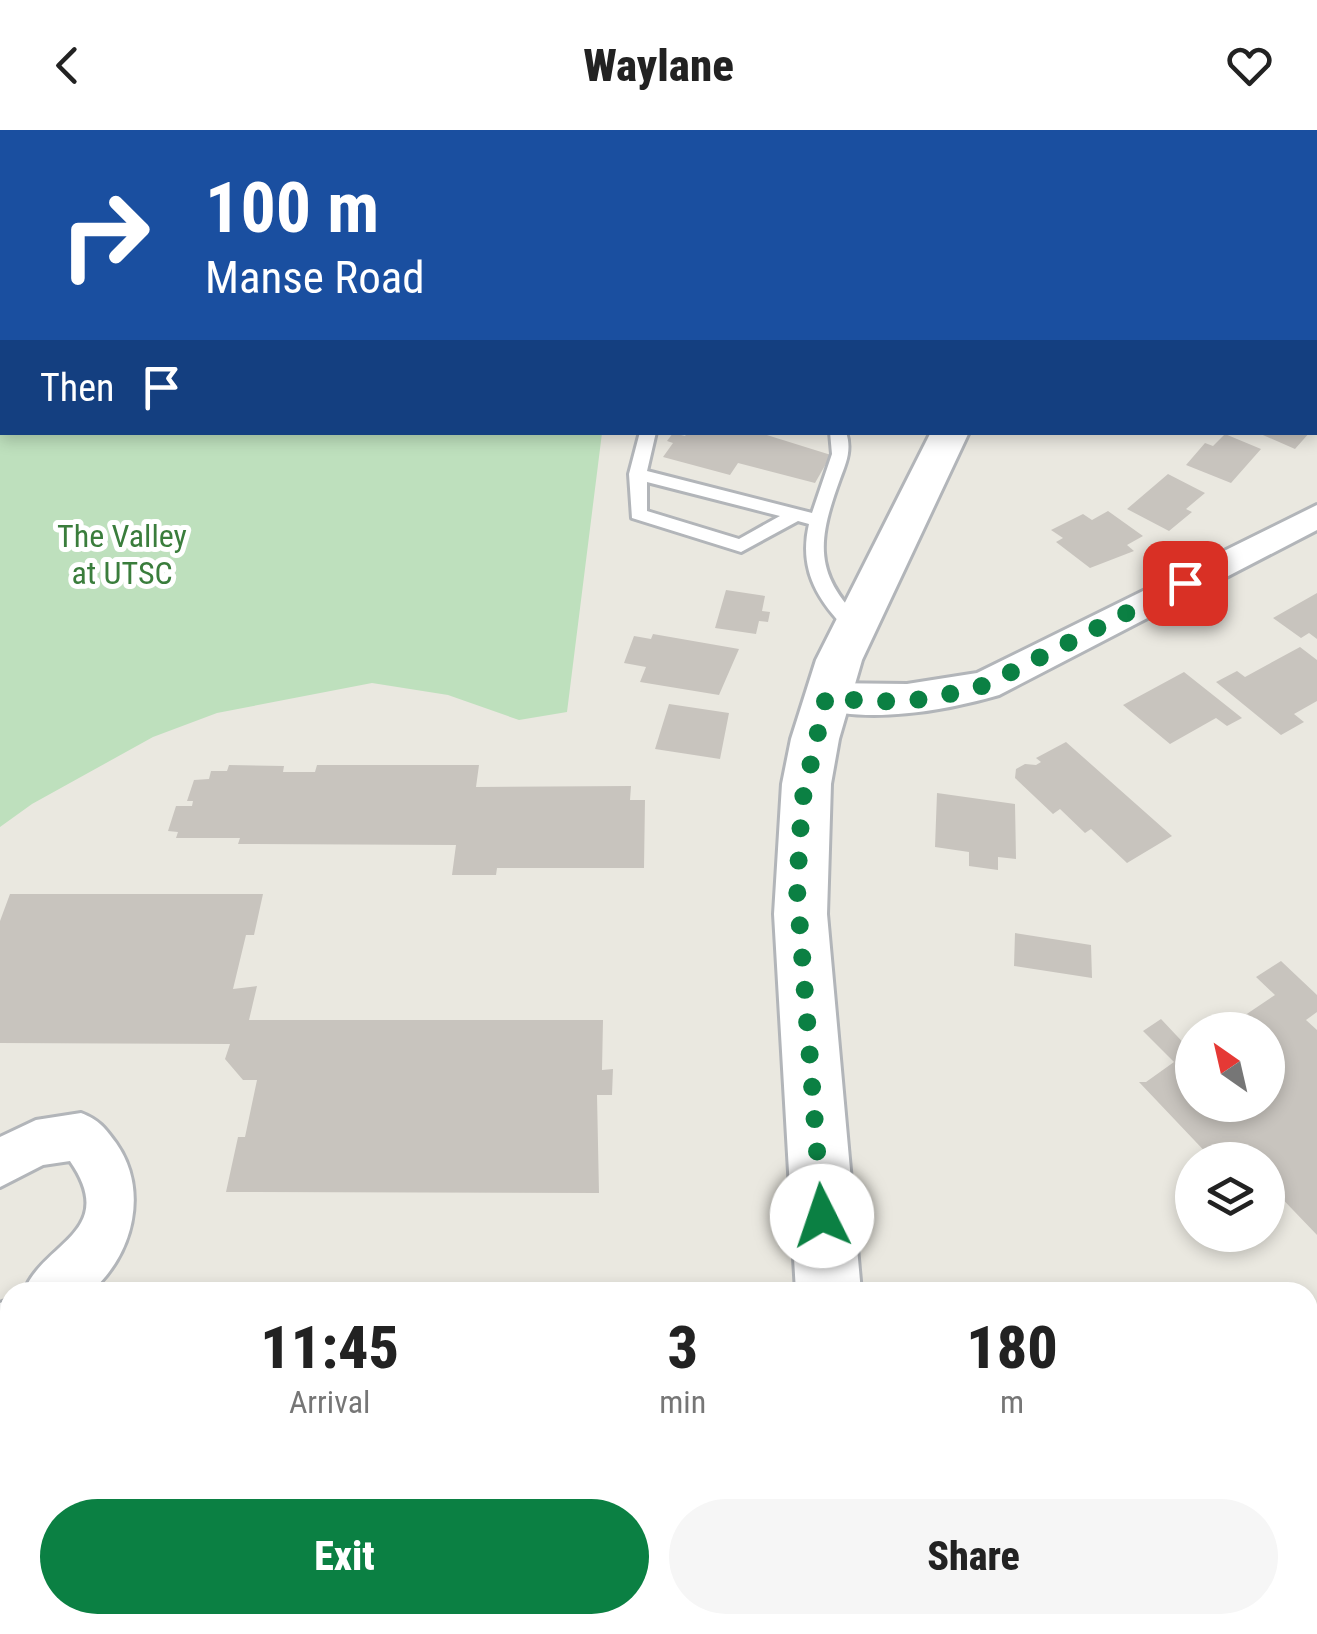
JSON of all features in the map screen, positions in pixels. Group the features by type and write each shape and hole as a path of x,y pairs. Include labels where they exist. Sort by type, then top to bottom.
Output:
{"street":[{"path":"827,1282 797,889 802,802 826,697 852,623 949,435"},
{"path":"826,697 874,702 929,699 986,685 1317,516"},
{"path":"0,1163 36,1143 81,1136 106,1171 112,1208 93,1256 62,1282"}],"lane":[{"path":"647,435 638,474 638,514 741,546 794,515"},
{"path":"839,435 843,450 816,520 815,578 829,603 852,623"},
{"path":"638,474 816,520"}],"green space":[{"name":"The Valley at UTSC","path":"0,435 602,435 567,712 519,720 448,695 372,683 217,713 153,737 32,804 0,827"}],"building":[{"path":"672,435 767,435 831,455 815,483 738,463 730,475 663,457 673,443 667,441"},
{"path":"1227,435 1261,449 1231,483 1186,465 1205,443 1213,446"},
{"path":"1263,435 1307,435 1295,449"},
{"path":"1168,474 1205,493 1186,509 1192,512 1169,531 1127,509"},
{"path":"1108,511 1143,536 1127,545 1134,551 1090,568 1056,542 1063,538 1051,530 1083,514 1092,520"},
{"path":"726,590 765,596 762,611 770,612 768,622 759,621 756,634 715,628"},
{"path":"1317,593 1317,639 1309,633 1301,638 1273,618"},
{"path":"653,634 739,649 719,695 640,682 646,667 624,663 634,636 651,639"},
{"path":"1300,647 1317,660 1317,701 1294,714 1304,722 1281,735 1216,682 1237,671 1245,677"},
{"path":"1184,672 1242,718 1227,726 1216,718 1170,744 1123,705"},
{"path":"669,704 729,713 720,759 655,749"},
{"path":"1066,742 1172,836 1127,863 1091,829 1085,833 1060,809 1053,814 1015,778 1016,769 1025,764 1036,765 1041,762 1036,758"},
{"path":"229,765 284,766 283,772 315,772 317,765 479,765 476,787 631,786 630,800 645,800 644,868 497,868 496,875 452,875 456,845 238,844 240,838 176,838 178,832 168,831 176,806 192,806 193,801 187,801 194,780 209,779 211,771 227,771"},
{"path":"937,793 1015,804 1016,859 998,857 998,870 969,866 969,852 935,847"},
{"path":"10,894 263,894 254,935 246,935 233,989 257,986 249,1020 603,1020 602,1070 613,1069 612,1095 597,1095 599,1193 226,1192 238,1137 245,1137 257,1080 243,1080 225,1059 230,1044 0,1043 0,921"},
{"path":"1015,933 1091,945 1092,978 1014,966"},
{"path":"1281,961 1317,995 1317,1012 1306,1020 1317,1030 1317,1235 1285,1202 1285,1142 1196,1142 1177,1122 1285,1122 1285,1012 1250,1012 1275,995 1256,977"},
{"path":"1161,1019 1175,1034 1175,1120 1139,1082 1146,1082 1174,1062 1143,1031"}],"route":[{"path":"822,1216 797,889 802,802 826,697 874,702 929,699 986,685 1185,583"}]}
